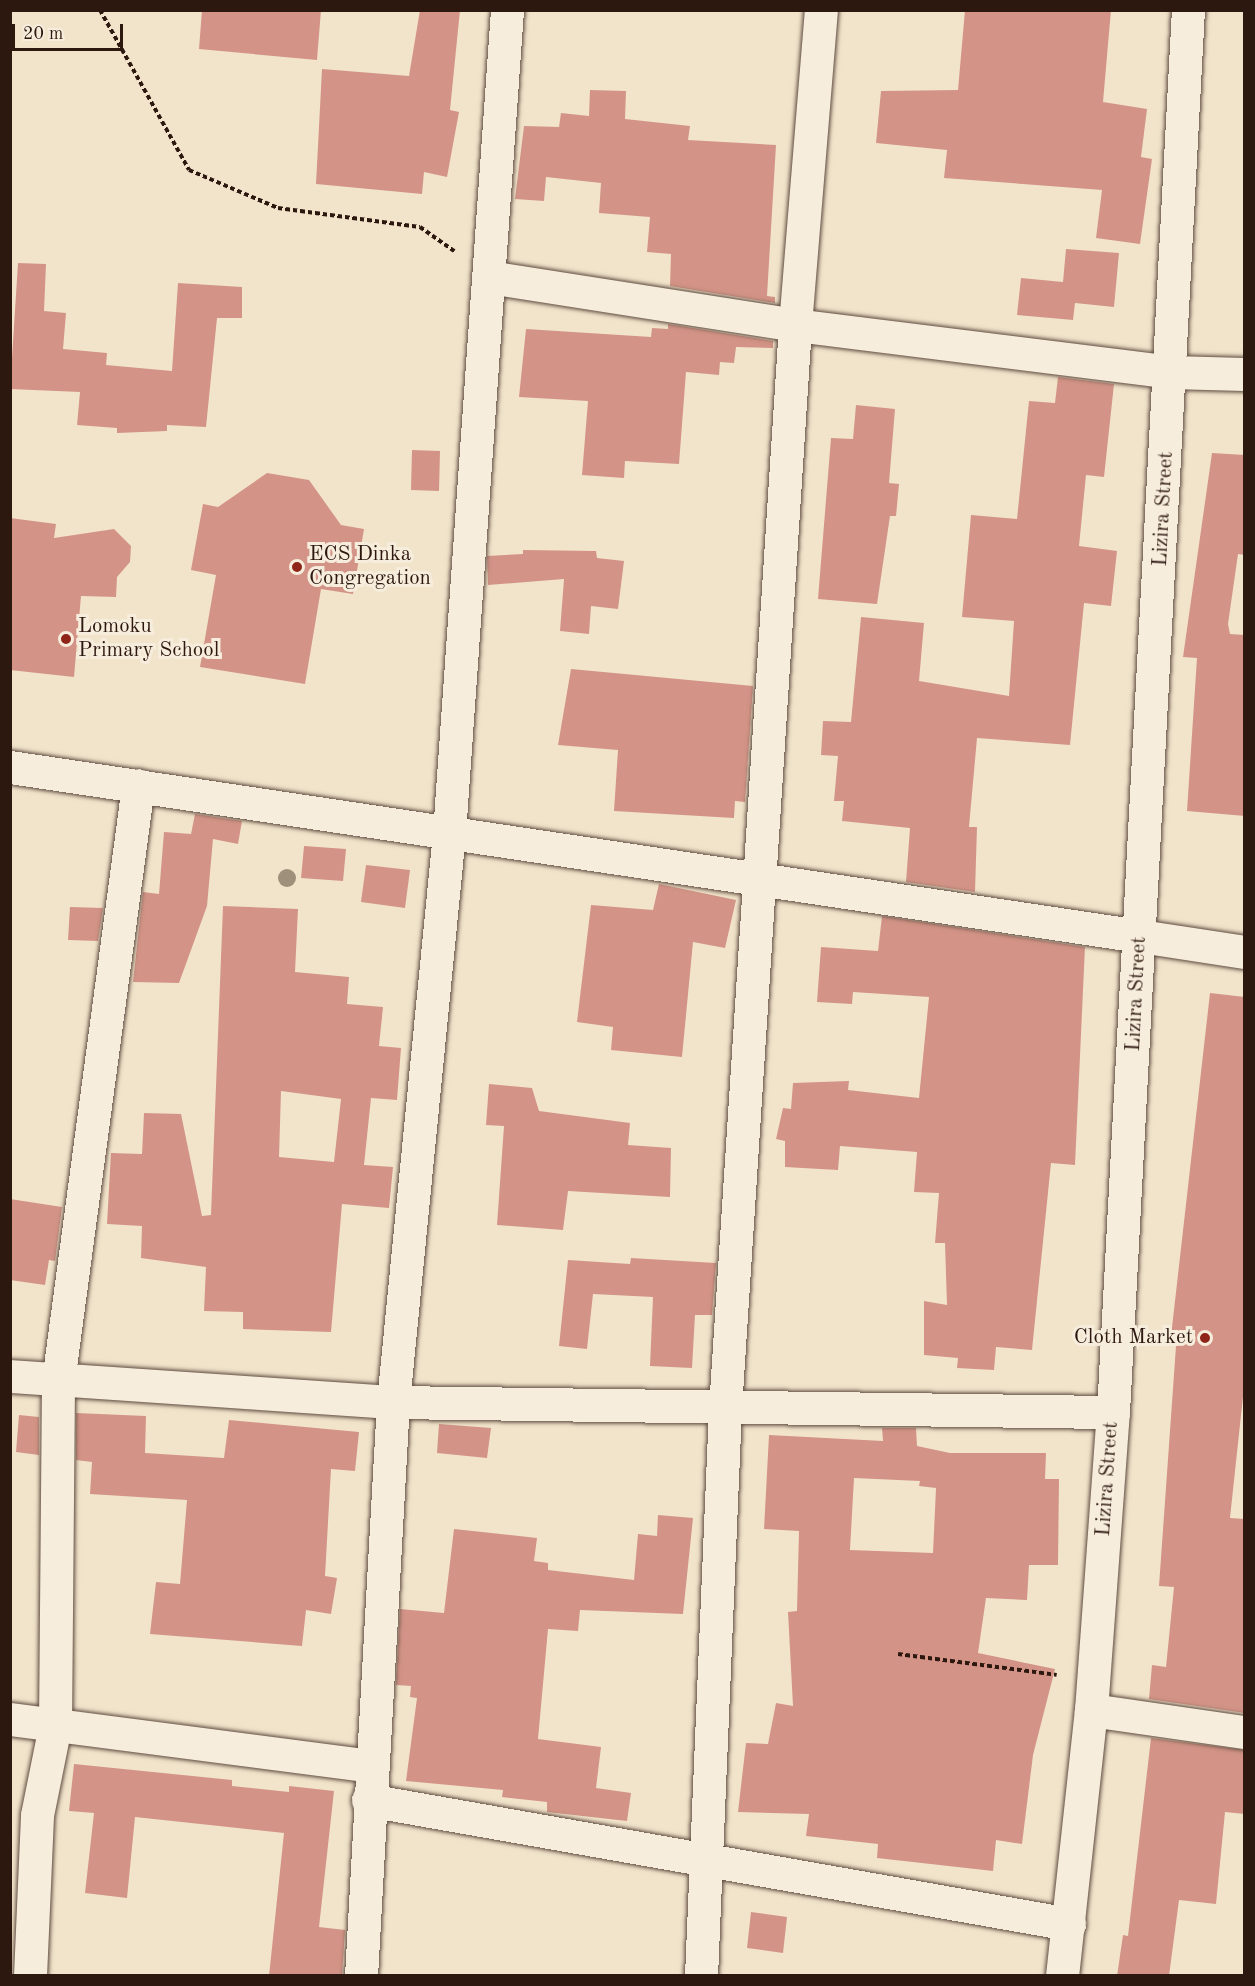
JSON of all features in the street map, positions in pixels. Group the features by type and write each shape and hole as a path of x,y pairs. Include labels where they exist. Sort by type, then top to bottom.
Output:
{"street":[{"path":"361,1976 368,1800 393,1402 449,833 507,10"},
{"path":"701,1976 725,1408 795,325 821,10"},
{"name":"Lizira Street","path":"1062,1976 1093,1695 1113,1412 1172,372 1188,10"},
{"path":"489,277 795,325 1172,372 1245,374"},
{"path":"10,767 1245,952"},
{"path":"30,1976 37,1815 56,1726 58,1381 138,785"},
{"path":"10,1376 393,1402 1113,1412"},
{"path":"1093,1695 1245,1732"},
{"path":"10,1719 371,1766"},
{"path":"368,1800 1069,1923"}],"path":[{"path":"100,10 189,170 278,208 420,227 489,277"},
{"path":"898,1654 1093,1695"}],"building":[{"path":"202,10 321,10 317,60 199,49"},
{"path":"420,10 460,10 450,110 459,112 447,177 424,172 422,194 316,184 322,69 409,76"},
{"path":"965,10 1111,10 1103,102 1147,109 1141,157 1152,159 1140,244 1096,238 1102,190 944,178 947,150 876,143 881,91 958,90"},
{"path":"590,90 626,91 625,119 690,126 688,140 776,145 767,296 775,297 775,303 670,286 671,254 647,252 650,217 599,213 601,183 546,177 544,201 515,199 524,126 559,127 561,113 589,116"},
{"path":"1066,249 1119,253 1114,307 1075,303 1073,320 1017,315 1021,278 1063,282"},
{"path":"18,263 46,264 44,311 66,313 63,349 107,353 106,365 172,371 178,283 242,287 242,318 217,318 206,427 167,425 167,431 117,433 117,428 77,425 80,392 10,389"},
{"path":"668,324 773,341 773,348 736,347 734,363 720,362 719,375 686,372 679,464 625,461 624,478 582,475 588,401 519,397 526,329 651,337 652,328 668,329"},
{"path":"1058,377 1114,384 1104,477 1086,475 1079,546 1117,551 1111,606 1084,603 1070,745 977,738 969,827 977,827 975,892 906,882 910,828 842,821 844,801 834,801 838,756 821,755 823,721 851,722 861,617 924,623 919,681 1009,696 1014,621 962,617 971,515 1017,519 1029,401 1055,403"},
{"path":"856,405 895,409 889,483 899,484 896,516 890,516 877,604 818,599 831,438 853,439"},
{"path":"412,450 440,451 439,491 411,490"},
{"path":"1212,453 1245,455 1245,555 1238,554 1228,624 1230,634 1245,635 1245,816 1187,811 1197,658 1183,657"},
{"path":"267,473 309,480 341,525 364,529 353,594 321,589 305,684 200,667 216,575 191,570 203,504 218,507"},
{"path":"10,518 56,524 54,538 114,529 131,546 130,562 117,577 116,597 81,596 74,677 10,670"},
{"path":"523,550 596,551 597,558 624,561 618,609 591,606 589,634 560,631 564,579 488,585 487,556 523,554"},
{"path":"571,669 753,686 745,802 735,801 734,818 614,811 618,750 558,745"},
{"path":"195,814 242,821 238,844 213,839 207,906 179,983 133,982 143,892 159,894 164,832 191,834"},
{"path":"304,846 346,849 343,881 301,878"},
{"path":"366,865 410,870 405,908 361,902"},
{"path":"659,884 736,900 725,948 693,942 682,1057 611,1050 613,1027 577,1022 591,905 653,910"},
{"path":"223,906 298,909 295,972 349,977 347,1004 383,1007 379,1046 401,1048 397,1100 371,1098 364,1165 393,1167 389,1208 342,1204 331,1332 243,1329 243,1312 204,1311 206,1267 141,1258 142,1226 107,1224 111,1153 142,1154 144,1113 181,1114 202,1216 211,1215","holes":["281,1091 341,1099 334,1162 279,1157"]},
{"path":"70,907 103,908 98,941 68,940"},
{"path":"882,916 1085,947 1075,1165 1051,1163 1032,1350 996,1347 994,1370 957,1368 958,1358 924,1355 924,1301 947,1305 945,1243 935,1243 939,1193 914,1192 917,1152 840,1146 838,1170 785,1167 785,1141 776,1139 783,1108 791,1109 793,1083 849,1081 848,1090 919,1098 929,997 853,992 852,1004 817,1002 821,947 878,951"},
{"name":"Cloth Market","path":"1210,993 1245,997 1245,1378 1230,1518 1245,1519 1245,1713 1149,1699 1152,1665 1166,1667 1174,1587 1159,1586 1176,1346 1170,1345"},
{"path":"489,1084 532,1088 539,1111 630,1123 628,1145 671,1148 670,1197 568,1191 563,1230 497,1225 504,1126 486,1125"},
{"path":"10,1199 62,1207 55,1261 49,1260 45,1285 10,1280"},
{"path":"631,1258 716,1263 712,1315 695,1315 692,1368 650,1366 653,1297 593,1294 587,1349 559,1346 568,1260 630,1264"},
{"path":"76,1413 146,1416 145,1453 224,1458 229,1420 359,1432 355,1471 331,1469 325,1576 337,1578 331,1614 306,1610 302,1646 150,1634 156,1582 180,1584 187,1500 90,1494 92,1462 76,1460"},
{"path":"19,1415 39,1417 39,1455 16,1452"},
{"path":"439,1424 491,1428 487,1458 437,1453"},
{"path":"882,1428 916,1428 917,1446 950,1453 1046,1453 1045,1479 1059,1479 1058,1565 1029,1565 1027,1600 986,1598 978,1653 1055,1669 1033,1755 1022,1844 996,1840 993,1871 877,1858 878,1844 806,1836 809,1814 738,1812 746,1743 768,1744 776,1703 793,1706 788,1612 797,1611 799,1531 764,1529 769,1435 883,1441","holes":["854,1478 920,1481 919,1486 936,1488 933,1553 850,1550"]},
{"path":"658,1515 693,1518 683,1614 580,1610 578,1631 548,1629 538,1739 601,1747 596,1788 631,1793 627,1821 547,1812 547,1802 502,1797 503,1790 406,1781 417,1698 410,1697 411,1686 396,1685 400,1609 444,1613 454,1529 537,1538 534,1561 548,1563 548,1570 634,1580 638,1534 657,1536"},
{"path":"1151,1738 1245,1750 1245,1814 1225,1812 1216,1904 1179,1900 1169,1976 1117,1976 1123,1935 1128,1936"},
{"path":"74,1764 232,1780 232,1786 289,1792 289,1786 334,1791 319,1927 345,1930 342,1976 269,1976 284,1833 135,1817 127,1898 85,1893 94,1813 69,1811"},
{"path":"751,1912 787,1917 783,1953 747,1948"}],"place":[{"name":"ECS Dinka Congregation","path":"297,567"},
{"name":"Lomoku Primary School","path":"66,639"},
{"name":"Cloth Market","path":"1205,1338"}]}
